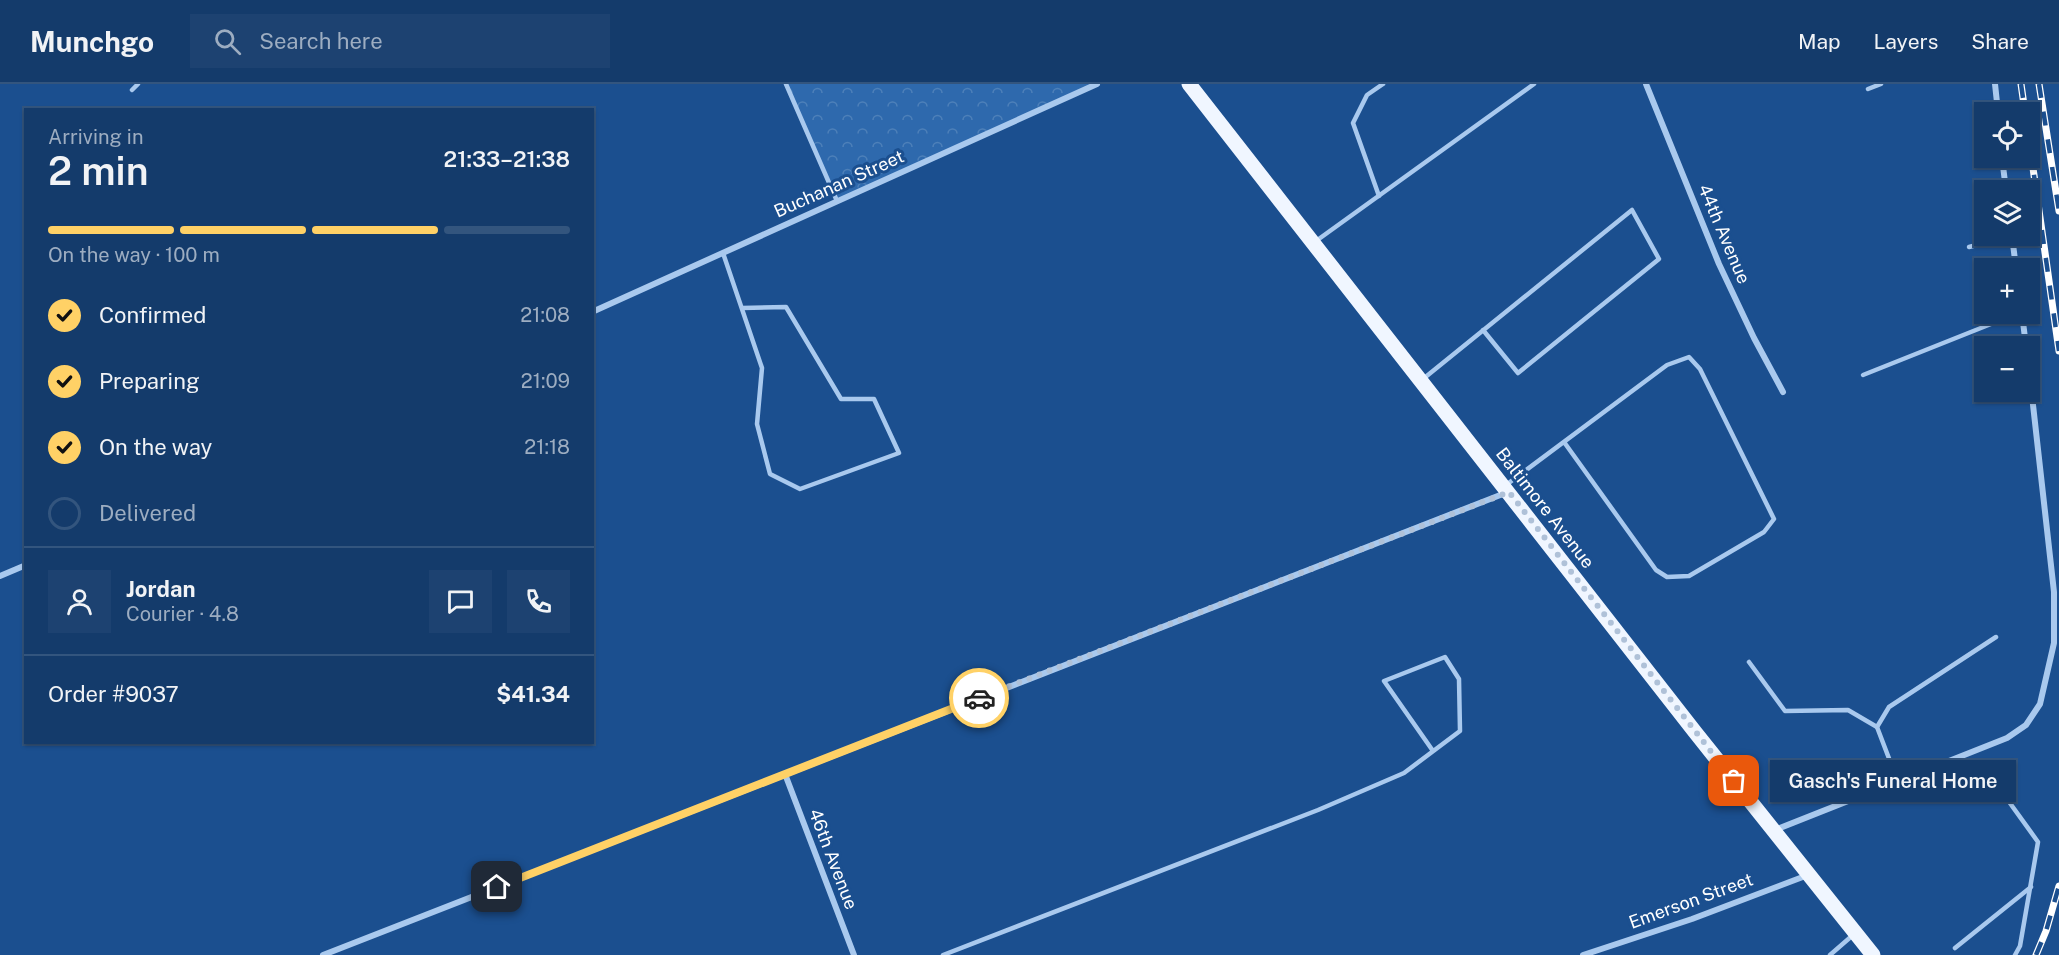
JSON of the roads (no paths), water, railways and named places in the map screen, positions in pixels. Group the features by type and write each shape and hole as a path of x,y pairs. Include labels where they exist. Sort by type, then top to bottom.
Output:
{"main road":[{"name":"Baltimore Avenue","path":"1189,84 1873,955"}],"street":[{"name":"Buchanan Street","path":"594,311 1097,84"},
{"name":"44th Avenue","path":"1646,84 1719,264 1783,392"},
{"path":"1995,84 1997,102"},
{"path":"1774,830 2007,738 2026,725 2040,704 2054,643 2054,592 2033,402"},
{"path":"323,955 1506,490"},
{"path":"0,576 24,566"},
{"name":"46th Avenue","path":"785,774 854,955"},
{"name":"Emerson Street","path":"1583,955 1692,919 1809,874"}],"lane":[{"path":"132,90 138,84"},
{"path":"786,84 837,201"},
{"path":"1379,196 1353,123 1367,95 1383,84"},
{"path":"1314,243 1534,84"},
{"path":"1868,89 1881,84"},
{"path":"1421,380 1483,330 1632,210 1659,259 1527,366 1518,373 1483,330"},
{"path":"1969,247 1974,246"},
{"path":"723,253 762,368 757,424 770,474 800,489 899,453 874,399 841,399 786,307 742,308"},
{"path":"1863,375 1991,324"},
{"path":"1506,490 1564,442 1667,365 1689,357 1700,369 1774,519 1764,532 1689,576 1667,577 1656,570 1564,442"},
{"path":"1877,727 1889,707 1996,637"},
{"path":"943,955 1317,810 1404,773 1460,731 1459,679 1445,657 1384,681 1433,751"},
{"path":"1749,662 1785,711 1848,710 1877,727 1898,782"},
{"path":"2007,799 2038,842 2020,946 2015,955"},
{"path":"1955,948 2031,887"},
{"path":"1830,955 1855,933"}],"railway":[{"path":"2021,84 2024,102"},
{"path":"2039,84 2059,211"},
{"path":"2033,168 2059,351"},
{"path":"2036,955 2046,931 2059,886"}],"place":[{"name":"Gasch's Funeral Home","path":"1734,781"}]}
